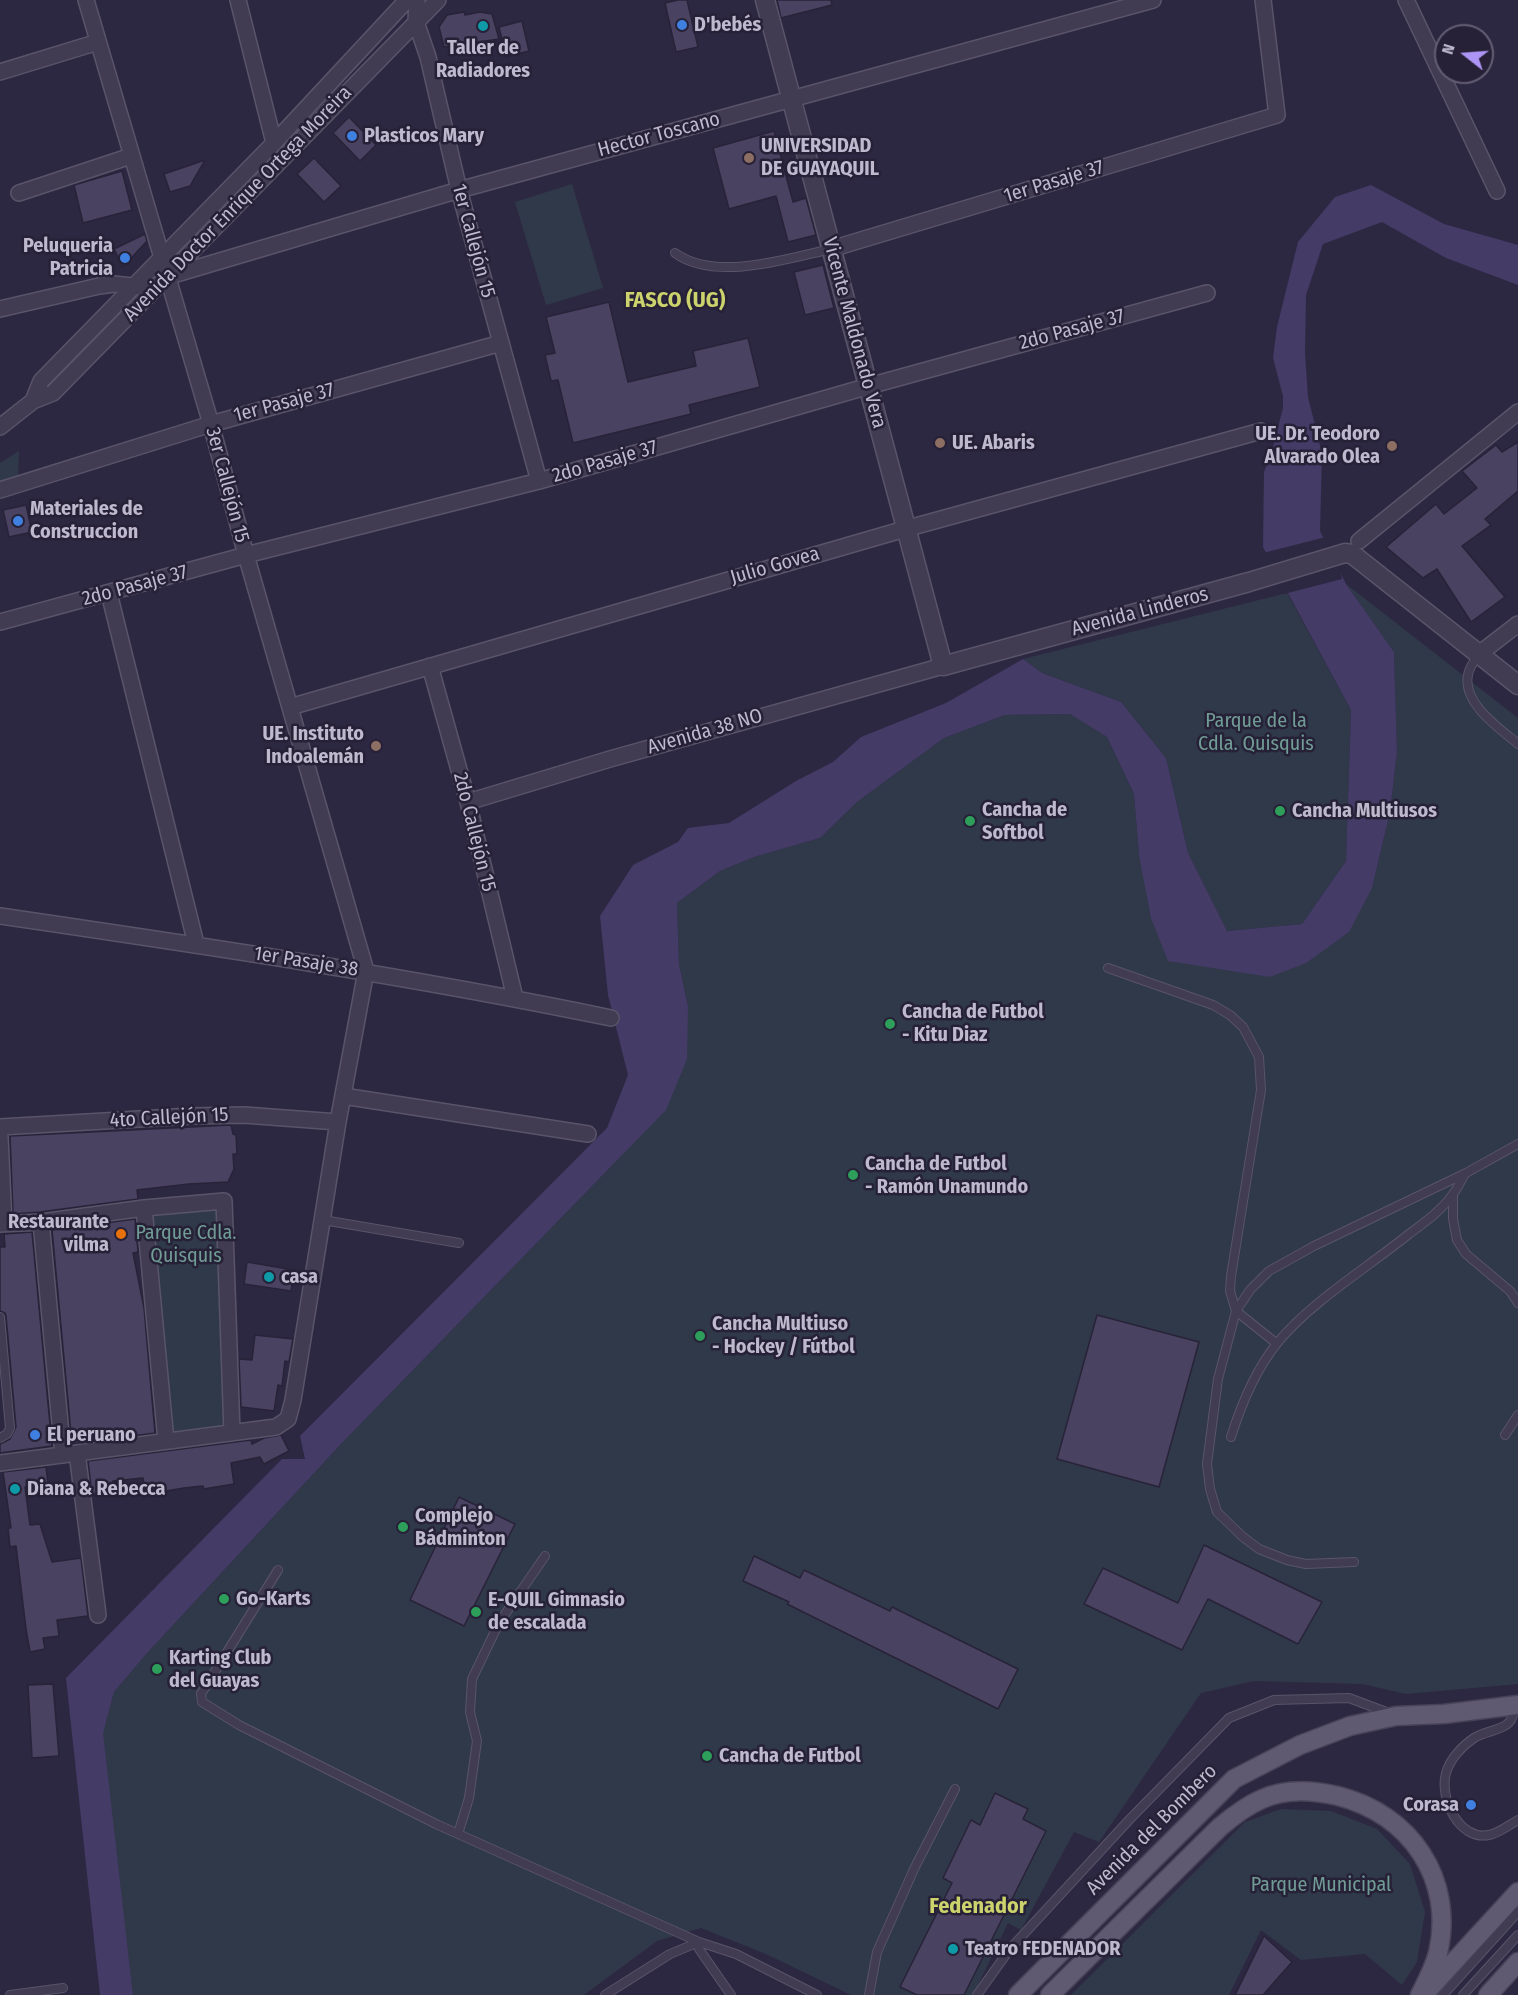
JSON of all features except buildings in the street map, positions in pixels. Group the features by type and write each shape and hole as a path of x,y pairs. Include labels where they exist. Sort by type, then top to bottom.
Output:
{"main road":[{"name":"Avenida del Bombero","path":"1018,1995 1234,1779 1300,1745 1350,1725 1396,1716 1444,1714 1515,1705"},
{"path":"1050,1995 1234,1815 1262,1798 1283,1792 1306,1791 1351,1799 1389,1818 1417,1847 1428,1863 1436,1883 1440,1907 1440,1931 1438,1952 1422,1995"},
{"path":"1422,1995 1518,1892"},
{"path":"1488,1995 1518,1962"}],"street":[{"name":"3er Callejón 15","path":"86,0 211,424 246,555 366,971"},
{"path":"238,0 274,143"},
{"name":"Avenida Doctor Enrique Ortega Moreira","path":"33,401 41,381 274,143 407,0"},
{"name":"1er Callejón 15","path":"417,0 416,22 428,57 459,190 539,481"},
{"name":"Avenida Doctor Enrique Ortega Moreira","path":"0,427 33,401 53,393 438,0"},
{"name":"Vicente Maldonado Vera","path":"765,0 943,666"},
{"name":"Hector Toscano","path":"166,277 459,190 1153,0"},
{"name":"1er Pasaje 37","path":"831,249 1277,115 1263,0"},
{"path":"1406,0 1497,191"},
{"path":"0,72 98,42"},
{"path":"19,193 131,156"},
{"path":"0,309 99,286 136,285 153,291"},
{"name":"2do Pasaje 37","path":"0,622 246,555 539,481 1207,292"},
{"name":"1er Pasaje 37","path":"0,490 211,424 501,343"},
{"path":"1359,541 1518,412"},
{"name":"Julio Govea","path":"290,707 905,529 1261,431"},
{"name":"Avenida Linderos","path":"943,666 1249,582 1345,553 1352,554 1479,654"},
{"path":"109,593 196,944"},
{"path":"1518,624 1479,654 1518,685"},
{"name":"2do Callejón 15","path":"430,666 468,802 515,998"},
{"name":"Avenida 38 NO","path":"468,802 610,759 943,666"},
{"name":"1er Pasaje 38","path":"0,916 366,971 611,1018"},
{"path":"0,1463 276,1427 288,1419 366,971"},
{"path":"343,1096 588,1134"},
{"name":"4to Callejón 15","path":"0,1127 244,1115 338,1122"},
{"path":"0,1137 2,1224 41,1222 144,1208 224,1201 232,1433"},
{"path":"144,1208 166,1441"},
{"path":"41,1222 70,1454 98,1615"}],"lane":[{"path":"675,253 700,265 726,267 785,259 831,249"},
{"path":"1479,654 1468,673 1469,696 1489,719 1518,744"},
{"path":"1108,968 1213,1005 1230,1015 1244,1027 1259,1057 1261,1090 1230,1291 1236,1311 1276,1343"},
{"path":"1354,1562 1306,1564 1287,1560 1259,1549 1217,1512 1210,1489 1207,1464 1218,1379 1236,1311 1250,1290 1269,1271 1314,1246 1466,1173 1518,1144"},
{"path":"1231,1437 1249,1391 1276,1343 1329,1296 1438,1211 1453,1194 1466,1173"},
{"path":"1453,1194 1453,1219 1457,1240 1466,1254 1510,1291 1518,1303"},
{"path":"323,1220 459,1243"},
{"path":"0,1317 10,1428 7,1434 0,1438"},
{"path":"1505,1435 1518,1415"},
{"path":"459,1834 469,1798 477,1741 470,1712 472,1679 499,1623 545,1556"},
{"path":"279,1570 201,1694 202,1702 239,1725 459,1834 699,1942 736,1954 817,1995"},
{"path":"977,1995 1010,1949 1130,1819 1229,1718 1274,1700 1349,1698 1396,1716"},
{"path":"1515,1705 1511,1721 1503,1727 1476,1736 1453,1758 1446,1774 1444,1792 1449,1809 1460,1824 1473,1833 1487,1836 1518,1820"},
{"path":"869,1995 877,1952 915,1867 955,1789"},
{"path":"1443,1995 1518,1912"},
{"path":"1463,1995 1518,1935"},
{"path":"604,1995 670,1954 699,1942"},
{"path":"699,1942 699,1949 730,1995"},
{"path":"10,1995 63,1988"}],"green space":[{"path":"572,184 603,288 546,305 515,202"},
{"path":"19,451 18,476 0,482 0,463"},
{"path":"1346,584 1518,718 1518,1684 1406,1694 1362,1684 1254,1681 1201,1693 1099,1842 1074,1832 1021,1930 1008,1923 973,1995 851,1995 766,1954 701,1928 657,1941 584,1995 133,1995 102,1733 114,1692 148,1652 341,1444 623,1154 688,1006 679,964 677,903 720,871 754,857 820,838 857,802 944,738 1005,715 1070,714 1107,737 1134,794 1139,855 1270,977 1372,888 1390,812 1397,752 1394,652"},
{"name":"Parque de la Cdla. Quisquis","path":"1287,593 1351,710 1346,861 1302,924 1227,931 1188,853 1166,758 1121,702 1042,673 1023,659"},
{"name":"Parque Cdla. Quisquis","path":"224,1201 232,1433 166,1441 144,1208"},
{"name":"Parque Municipal","path":"1281,1809 1331,1811 1377,1829 1410,1864 1425,1912 1417,1962 1402,1985 1365,1954 1301,1960 1261,1930 1229,1995 1071,1995 1245,1822"}],"shaded area":[{"path":"1371,185 1444,224 1518,245 1518,285 1446,258 1382,222 1323,244 1306,295 1305,353 1308,397 1322,454 1320,531 1346,584 1394,652 1397,752 1390,812 1372,888 1349,932 1306,963 1270,977 1168,961 1151,918 1139,855 1134,794 1107,737 1070,714 1005,715 944,738 857,802 820,838 754,857 720,871 677,903 679,964 688,1006 687,1059 666,1110 341,1444 148,1652 114,1692 103,1733 133,1995 100,1995 66,1678 282,1459 305,1459 300,1436 607,1128 628,1075 608,995 600,916 633,865 678,842 688,828 729,823 796,781 833,762 861,737 946,703 1023,659 1042,673 1121,702 1166,758 1188,853 1227,931 1302,924 1346,861 1351,710 1263,547 1264,472 1283,408 1283,396 1273,358 1277,327 1298,242 1335,197"}],"pier":[{"path":"1326,537 1338,560 1342,579 1284,594 1263,553"}],"place":[{"name":"D'bebés","path":"682,25"},
{"name":"Taller de Radiadores","path":"483,26"},
{"name":"Plasticos Mary","path":"352,136"},
{"name":"UNIVERSIDAD DE GUAYAQUIL","path":"749,158"},
{"name":"Peluqueria Patricia","path":"125,258"},
{"name":"UE. Abaris","path":"940,443"},
{"name":"UE. Dr. Teodoro Alvarado Olea","path":"1392,446"},
{"name":"Materiales de Construccion","path":"18,521"},
{"name":"UE. Instituto Indoalemán","path":"376,746"},
{"name":"Cancha Multiusos","path":"1280,811"},
{"name":"Cancha de Softbol","path":"970,821"},
{"name":"Cancha de Futbol - Kitu Diaz","path":"890,1024"},
{"name":"Cancha de Futbol - Ramón Unamundo","path":"853,1175"},
{"name":"Restaurante vilma","path":"121,1234"},
{"name":"casa","path":"269,1277"},
{"name":"Cancha Multiuso - Hockey / Fútbol","path":"700,1336"},
{"name":"El peruano","path":"35,1435"},
{"name":"Diana & Rebecca","path":"15,1489"},
{"name":"Complejo Bádminton","path":"403,1527"},
{"name":"Go-Karts","path":"224,1599"},
{"name":"E-QUIL Gimnasio de escalada","path":"476,1612"},
{"name":"Karting Club del Guayas","path":"157,1669"},
{"name":"Cancha de Futbol","path":"707,1756"},
{"name":"Corasa","path":"1471,1805"},
{"name":"Teatro FEDENADOR","path":"953,1949"}],"district":[{"name":"FASCO (UG)","path":"675,301"},
{"name":"Fedenador","path":"978,1907"}]}
